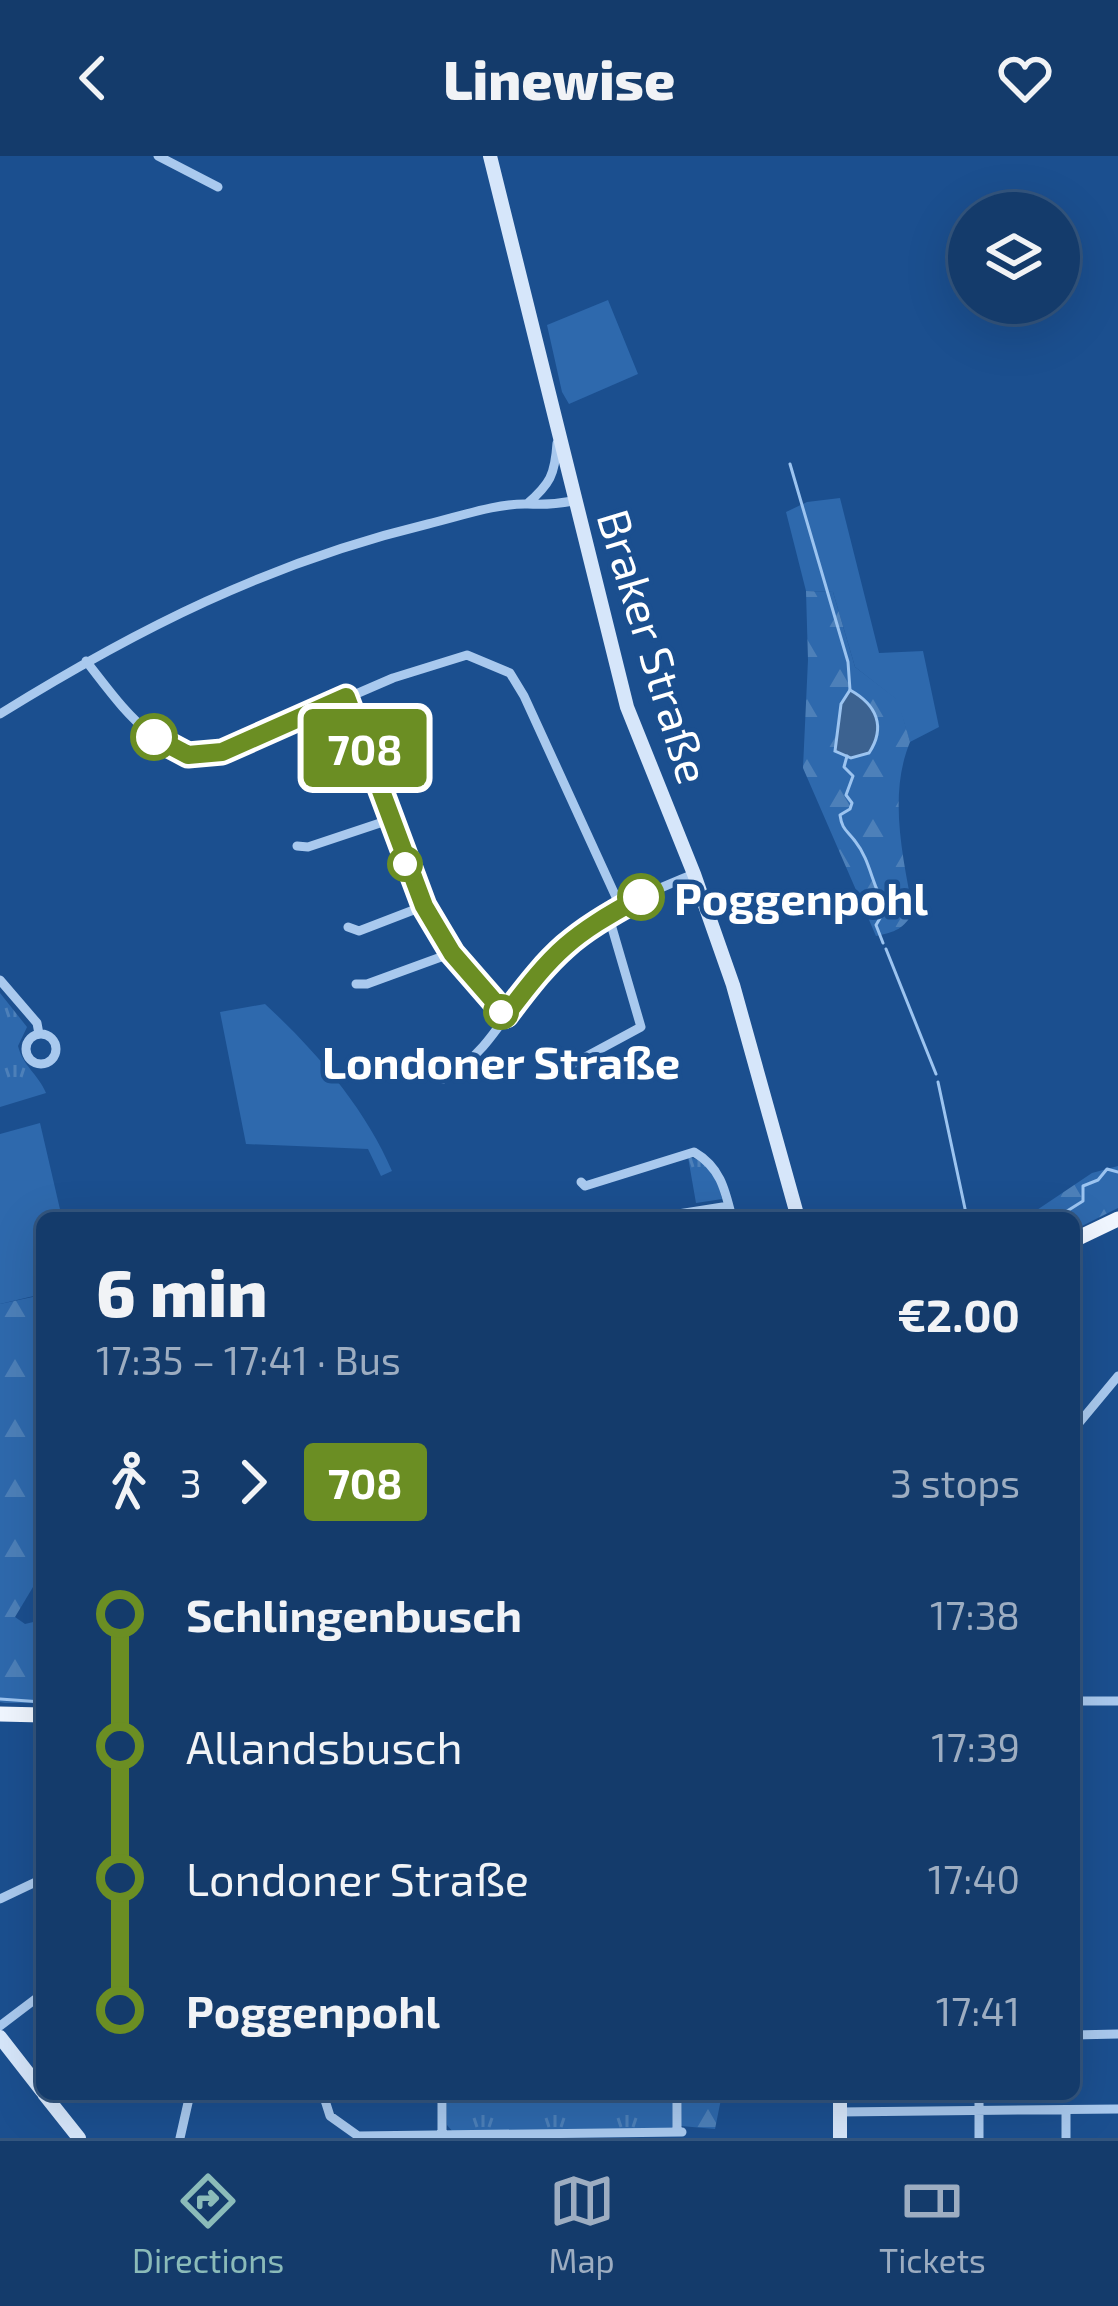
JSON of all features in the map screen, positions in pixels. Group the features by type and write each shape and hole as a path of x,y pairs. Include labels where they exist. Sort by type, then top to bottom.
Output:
{"main road":[{"path":"1080,1237 1118,1219"},
{"path":"0,1714 36,1715"}],"street":[{"path":"158,156 218,187"},
{"name":"Braker Straße","path":"490,156 633,727 694,874 733,985 796,1212"},
{"path":"542,494 556,462 557,433"},
{"path":"527,504 563,489 572,497"},
{"path":"0,714 161,620 304,562 426,525 572,497"},
{"path":"86,661 146,731 188,755 222,752 346,697 467,655 510,673 621,908"},
{"path":"346,697 424,906 452,953 506,1015"},
{"path":"297,846 308,847 389,820"},
{"path":"431,1076 443,1079 473,1061 555,952 586,926 694,874"},
{"path":"348,927 358,931 424,906"},
{"path":"565,1068 641,1027 608,914"},
{"path":"356,983 367,984 452,953"},
{"path":"0,980 37,1023 39,1034"},
{"path":"581,1182 585,1186 694,1152 714,1166 730,1212"},
{"path":"1080,1423 1118,1376"},
{"path":"1080,1700 1118,1701"},
{"path":"0,1899 36,1883"},
{"path":"0,2026 36,1999"},
{"path":"1080,2035 1118,2034"},
{"path":"0,2038 36,2079"},
{"path":"54,2100 79,2138"},
{"path":"180,2138 189,2100"},
{"path":"325,2100 330,2116 352,2134 442,2137 680,2132 677,2100"},
{"path":"442,2100 442,2137"},
{"path":"836,2100 837,2138"},
{"path":"979,2100 980,2138"},
{"path":"837,2112 1118,2109"},
{"path":"1066,2110 1066,2138"}],"green space":[{"path":"608,300 638,374 569,404 547,325"},
{"path":"840,498 879,653 923,651 939,727 910,742 897,700 855,667 833,592 806,591 786,512 807,502"},
{"path":"806,591 833,592 855,667 898,700 910,742 899,805 913,912 898,929 876,936 803,768"},
{"path":"0,993 27,1027 18,1046 46,1093 0,1107"},
{"path":"265,1004 337,1082 368,1125 392,1171 381,1176 368,1149 246,1144 220,1012"},
{"path":"40,1123 61,1212 36,1212 36,1295 0,1304 0,1134"},
{"path":"688,1157 704,1161 722,1199 696,1203"},
{"path":"1118,1166 1118,1208 1080,1227 1080,1212 1034,1212 1092,1173"},
{"path":"36,1296 36,1582 15,1617 25,1624 36,1621 36,1703 0,1702 0,1304"},
{"path":"447,2100 674,2100 675,2130 453,2132 447,2125"},
{"path":"682,2100 721,2100 715,2129 681,2126"}],"shaded area":[{"path":"850,690 867,703 878,726 869,753 851,758 835,751 841,704"}],"waterway":[{"path":"790,464 848,662 850,690"},
{"path":"847,756 844,767 853,776 846,795 852,803 840,815 865,857 886,908 876,925 883,943"},
{"path":"886,949 936,1074"},
{"path":"938,1082 966,1212"},
{"path":"1066,1212 1083,1201 1083,1186 1098,1180 1107,1169 1118,1172"},
{"path":"0,1699 36,1702"}],"bus line":[{"name":"708","path":"154,737 188,755 204,756 346,697 405,864 432,923 506,1015 568,940 641,897"}],"place":[{"name":"Poggenpohl","path":"641,897"},
{"name":"Londoner Straße","path":"501,1012"}]}
